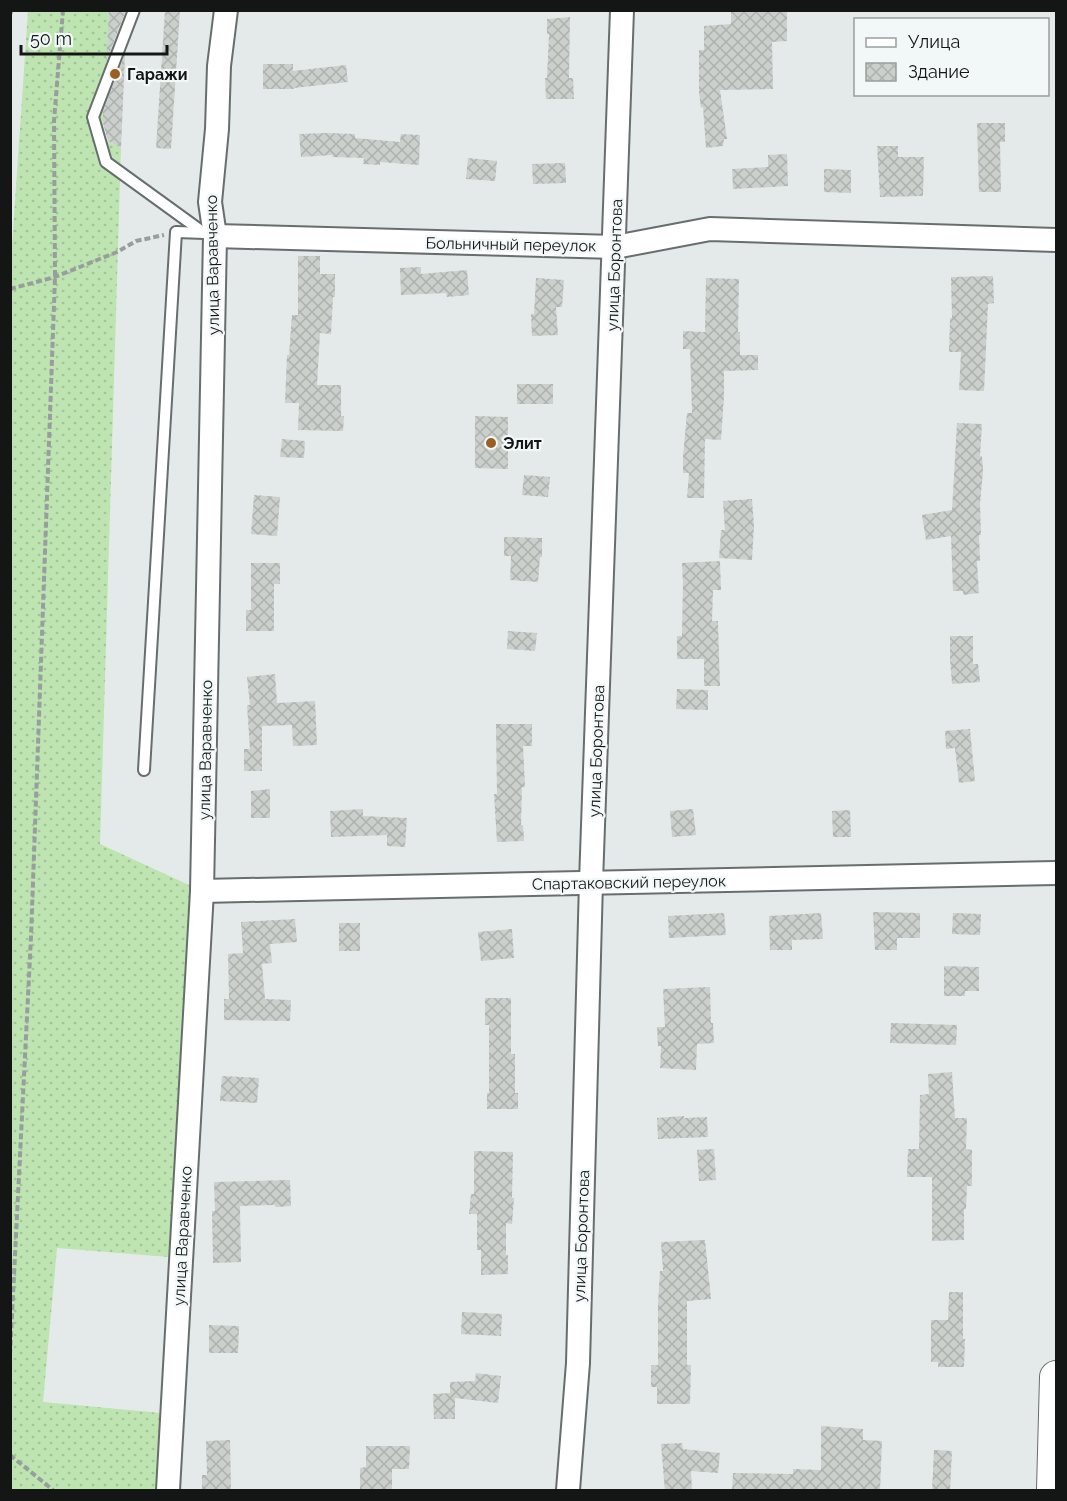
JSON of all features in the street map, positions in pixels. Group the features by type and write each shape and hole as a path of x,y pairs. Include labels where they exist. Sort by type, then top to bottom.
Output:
{"street":[{"name":"улица Варавченко","path":"168,1491 202,891 210,202 217,129 219,66 226,10"},
{"name":"улица Боронтова","path":"568,1491 578,1363 591,882 622,10"},
{"name":"Больничный переулок","path":"210,235 615,247 710,229 1056,240"},
{"name":"Спартаковский переулок","path":"202,891 1056,873"},
{"path":"1053,1491 1056,1377"}],"lane":[{"path":"134,10 93,117 106,162 210,235"},
{"path":"144,770 176,232 210,235"}],"path":[{"path":"10,1354 31,936 55,277 54,121 63,10"},
{"path":"10,290 55,277 117,252 136,241 176,232"},
{"path":"10,1455 53,1491"}],"green space":[{"path":"28,11 109,11 102,138 121,148 100,844 202,891 181,1258 57,1248 43,1402 172,1414 168,1490 10,1490 11,260"}],"building":[{"path":"109,10 126,10 106,62"},
{"name":"Гаражи","path":"165,10 180,10 171,149 156,148"},
{"path":"731,10 787,10 787,41 772,42 773,89 720,90 727,139 724,139 723,146 706,148 703,107 701,108 699,92 699,50 704,50 704,26 731,24"},
{"path":"570,17 569,78 573,78 574,99 546,99 545,78 547,78 549,34 547,34 547,19"},
{"path":"125,54 121,148 108,141 103,123 103,111"},
{"path":"263,64 293,64 293,71 346,65 348,82 294,89 263,89"},
{"path":"977,123 1005,123 1005,142 1000,142 1001,192 979,192"},
{"path":"299,134 355,134 355,138 400,142 401,134 420,135 419,165 380,162 380,165 363,164 364,158 332,157 333,155 301,157"},
{"path":"877,146 898,146 898,157 924,157 923,196 880,197"},
{"path":"787,154 788,186 733,189 732,169 768,167 768,155"},
{"path":"468,158 497,161 495,181 466,179"},
{"path":"565,163 566,183 533,184 532,164"},
{"path":"824,169 851,170 851,193 824,192"},
{"path":"298,256 320,256 320,274 335,274 331,334 320,333 317,385 341,385 343,431 298,430 299,403 285,403 287,355 289,355 292,315 298,315"},
{"path":"421,267 421,274 467,270 469,295 447,297 446,293 401,295 400,268"},
{"path":"993,276 994,303 988,304 984,391 959,390 961,352 949,352 950,318 952,318 951,277"},
{"path":"536,278 564,280 562,307 556,307 558,335 532,336 531,314 534,314"},
{"path":"706,278 739,279 740,355 758,355 758,370 724,371 721,440 705,439 704,498 687,498 689,473 683,473 683,457 687,413 692,413 690,349 683,349 683,331 705,332"},
{"path":"517,384 553,384 553,404 517,404"},
{"name":"Элит","path":"475,416 508,417 508,469 475,468"},
{"path":"957,423 982,424 981,535 979,535 980,561 977,561 979,593 963,595 963,591 953,591 951,536 926,540 922,515 952,510"},
{"path":"282,439 305,441 304,458 280,457"},
{"path":"524,475 550,477 548,497 522,495"},
{"path":"254,495 280,497 277,536 251,534"},
{"path":"752,499 754,526 752,560 719,558 721,530 725,530 723,501"},
{"path":"504,537 542,538 538,582 510,580 511,556 504,556"},
{"path":"720,561 721,590 713,590 712,621 718,621 720,686 704,686 704,659 677,659 677,636 682,636 682,563"},
{"path":"251,563 280,563 280,584 274,584 274,631 246,631 246,610 251,610"},
{"path":"508,631 537,633 535,651 507,649"},
{"path":"950,636 973,636 973,664 978,664 980,682 952,684"},
{"path":"275,674 277,703 315,701 317,745 293,746 292,725 262,726 262,771 244,771 244,749 250,749 247,705 250,705 247,677"},
{"path":"677,689 708,690 708,710 676,709"},
{"path":"496,724 532,724 532,746 523,746 525,787 522,787 521,825 523,825 524,841 497,842 494,794 497,794"},
{"path":"970,729 975,781 959,783 955,748 946,749 945,731"},
{"path":"270,789 270,818 251,818 251,791"},
{"path":"363,809 363,816 407,818 405,847 387,846 387,835 331,837 330,811"},
{"path":"693,809 696,835 672,837 670,811"},
{"path":"850,810 851,837 833,837 832,811"},
{"path":"873,912 920,913 920,938 897,938 897,950 875,950"},
{"path":"724,913 726,935 669,938 668,916"},
{"path":"821,913 823,939 792,940 792,950 770,950 769,916"},
{"path":"953,913 981,914 980,935 952,934"},
{"path":"295,919 297,942 270,944 272,963 262,964 265,999 291,1000 290,1021 224,1020 224,999 229,999 228,954 243,953 241,922"},
{"path":"339,923 360,923 360,951 339,951"},
{"path":"512,929 514,958 481,961 478,932"},
{"path":"944,966 979,967 979,991 965,991 965,996 944,996"},
{"path":"710,987 714,1043 697,1044 696,1070 660,1068 661,1046 658,1046 657,1027 665,1027 663,989"},
{"path":"485,998 511,998 511,1054 515,1054 515,1093 518,1093 518,1109 487,1109 489,1025 485,1025"},
{"path":"891,1023 957,1025 956,1045 890,1043"},
{"path":"952,1072 955,1118 967,1118 966,1149 972,1150 972,1186 967,1186 964,1240 932,1241 932,1177 907,1177 908,1149 919,1149 920,1095 929,1094 928,1074"},
{"path":"222,1076 259,1078 257,1103 220,1101"},
{"path":"684,1116 684,1118 707,1117 708,1137 658,1139 657,1118"},
{"path":"714,1149 716,1180 699,1181 697,1150"},
{"path":"474,1151 513,1152 512,1224 506,1223 508,1274 481,1275 481,1250 477,1250 477,1214 469,1214 471,1194 474,1194"},
{"path":"290,1180 291,1206 240,1206 241,1262 213,1263 214,1182"},
{"path":"705,1240 711,1299 687,1301 687,1365 691,1365 690,1404 657,1404 657,1387 651,1387 651,1365 658,1365 658,1305 660,1271 663,1271 661,1242"},
{"path":"949,1292 963,1292 964,1367 938,1367 938,1362 931,1362 931,1320 948,1320"},
{"path":"462,1312 502,1314 501,1336 461,1334"},
{"path":"209,1325 239,1326 238,1353 209,1353"},
{"path":"476,1373 501,1376 498,1403 455,1398 455,1419 434,1419 433,1394 450,1393 450,1382 475,1381"},
{"path":"821,1426 863,1429 863,1440 882,1441 880,1491 732,1491 733,1473 793,1474 793,1469 821,1470"},
{"path":"230,1440 231,1491 202,1491 202,1475 207,1475 206,1441"},
{"path":"682,1443 683,1449 720,1453 718,1473 691,1471 692,1491 665,1491 661,1444"},
{"path":"366,1446 410,1446 409,1469 392,1469 392,1491 360,1491 360,1468 366,1467"},
{"path":"934,1450 952,1451 950,1491 932,1491"}],"railway":[{"path":"10,14 11,10"}],"place":[{"name":"Гаражи","path":"115,74"},
{"name":"Элит","path":"491,443"}]}
